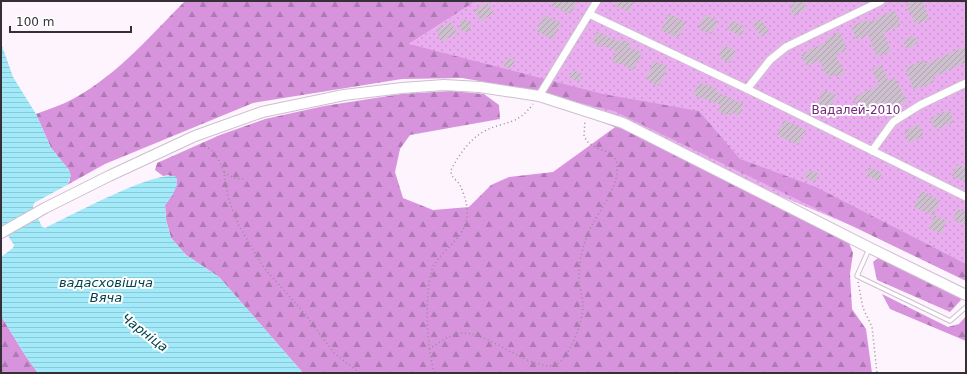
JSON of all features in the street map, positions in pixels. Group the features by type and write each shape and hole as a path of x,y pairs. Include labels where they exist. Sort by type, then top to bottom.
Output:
{"street":[{"path":"539,96 597,1"},
{"path":"747,89 770,60 786,47 881,1"},
{"path":"589,14 747,89 966,197"},
{"path":"872,151 893,122 920,105 966,83"},
{"path":"1,233 45,208 195,136 262,112 344,95 402,88 444,85 480,87 539,96 623,123 966,295"}],"lane":[{"path":"870,248 857,276 950,321 966,307"}],"path":[{"path":"434,373 429,349 427,313 429,280 433,268 441,255 460,235 465,227 467,215 466,203 459,184 453,177 451,170 469,143 491,128 516,120 527,113 539,96"},
{"path":"429,349 454,335 463,333 475,335 526,359 547,366 555,365 561,361 569,351 582,315 583,307 578,276 582,249 591,226 610,195 617,173 617,163 614,157 608,152 593,146 584,136 584,125 587,111"},
{"path":"195,136 212,150 218,159 224,172 228,197 238,224 264,268 301,309 336,354 360,373"},
{"path":"224,172 234,178 244,179"},
{"path":"857,276 858,288 863,308 872,328 877,373"},
{"path":"1,366 4,373"}],"green space":[{"path":"185,1 476,1 409,44 603,94 699,111 740,159 816,187 966,264 966,281 614,111 502,85 462,78 402,79 253,103 105,164 67,185 70,180 69,170 51,148 36,114 65,103 99,83 129,57"},
{"name":"Вадалей-2010","path":"476,1 966,1 966,273 539,96 409,44"},
{"path":"451,91 484,94 499,105 500,119 410,135 400,149 395,172 403,198 433,210 469,207 491,185 509,177 553,172 618,125 849,243 853,253 850,274 852,309 866,329 872,373 303,373 219,277 186,255 171,238 166,220 165,205 173,194 169,175 163,176 155,170 157,163 220,135 265,119 324,106 401,94"},
{"path":"879,257 957,294 961,300 950,312 877,280 873,262"},
{"path":"882,294 948,327 959,324 966,316 966,341 890,309"},
{"path":"1,316 25,355 38,373 1,373"}],"water":[{"name":"вадасховішча Вяча","path":"1,43 13,77 36,114 51,148 69,170 71,176 67,185 34,203 33,207 42,227 45,228 110,196 148,181 175,176 177,179 177,185 173,194 165,205 166,220 171,238 186,255 219,277 303,373 38,373 1,316 1,257 13,248 14,245 1,225"}],"building":[{"path":"554,1 577,1 571,14 552,6"},
{"path":"617,1 634,1 629,12 615,6"},
{"path":"799,1 803,1 807,8 794,16 789,7"},
{"path":"913,1 922,1 930,19 916,25 906,5"},
{"path":"487,2 494,13 481,21 474,11"},
{"path":"894,10 901,25 884,33 891,51 877,57 868,35 857,40 851,27 866,19 868,23"},
{"path":"669,14 686,22 678,38 661,30"},
{"path":"544,15 561,23 553,39 536,31"},
{"path":"705,15 718,21 711,34 698,28"},
{"path":"463,19 472,23 468,33 458,29"},
{"path":"760,19 770,31 762,37 752,25"},
{"path":"732,20 745,27 741,36 727,29"},
{"path":"451,22 457,33 441,42 436,30"},
{"path":"597,32 620,42 621,39 632,44 630,48 642,52 634,70 612,61 616,51 603,45 602,47 592,43"},
{"path":"840,32 847,50 836,55 845,73 837,77 835,74 827,77 819,61 806,66 801,54 827,42 825,39"},
{"path":"914,35 918,43 907,49 903,41"},
{"path":"724,45 736,51 730,63 718,57"},
{"path":"966,46 966,62 932,78 934,82 914,90 905,68 924,60 926,64"},
{"path":"508,57 515,61 510,69 503,65"},
{"path":"654,61 668,67 659,86 646,79"},
{"path":"881,65 889,81 895,78 907,101 870,118 862,101 856,104 853,98 879,85 872,69"},
{"path":"573,70 582,74 579,82 569,77"},
{"path":"699,83 703,83 717,89 716,92 744,104 739,116 730,112 729,116 718,111 721,105 693,95"},
{"path":"823,90 836,95 830,109 817,105"},
{"path":"949,110 954,122 936,130 930,118"},
{"path":"784,120 806,130 798,145 777,135"},
{"path":"918,124 924,135 910,143 904,132"},
{"path":"957,164 966,168 966,183 952,176"},
{"path":"869,167 882,172 879,181 866,176"},
{"path":"807,171 811,173 812,171 819,174 815,182 804,177"},
{"path":"921,191 940,200 933,215 914,207"},
{"path":"957,209 966,212 966,224 953,220"},
{"path":"935,215 947,221 941,234 928,228"}],"water label":[{"name":"Чарніца","path":"145,332"}]}
